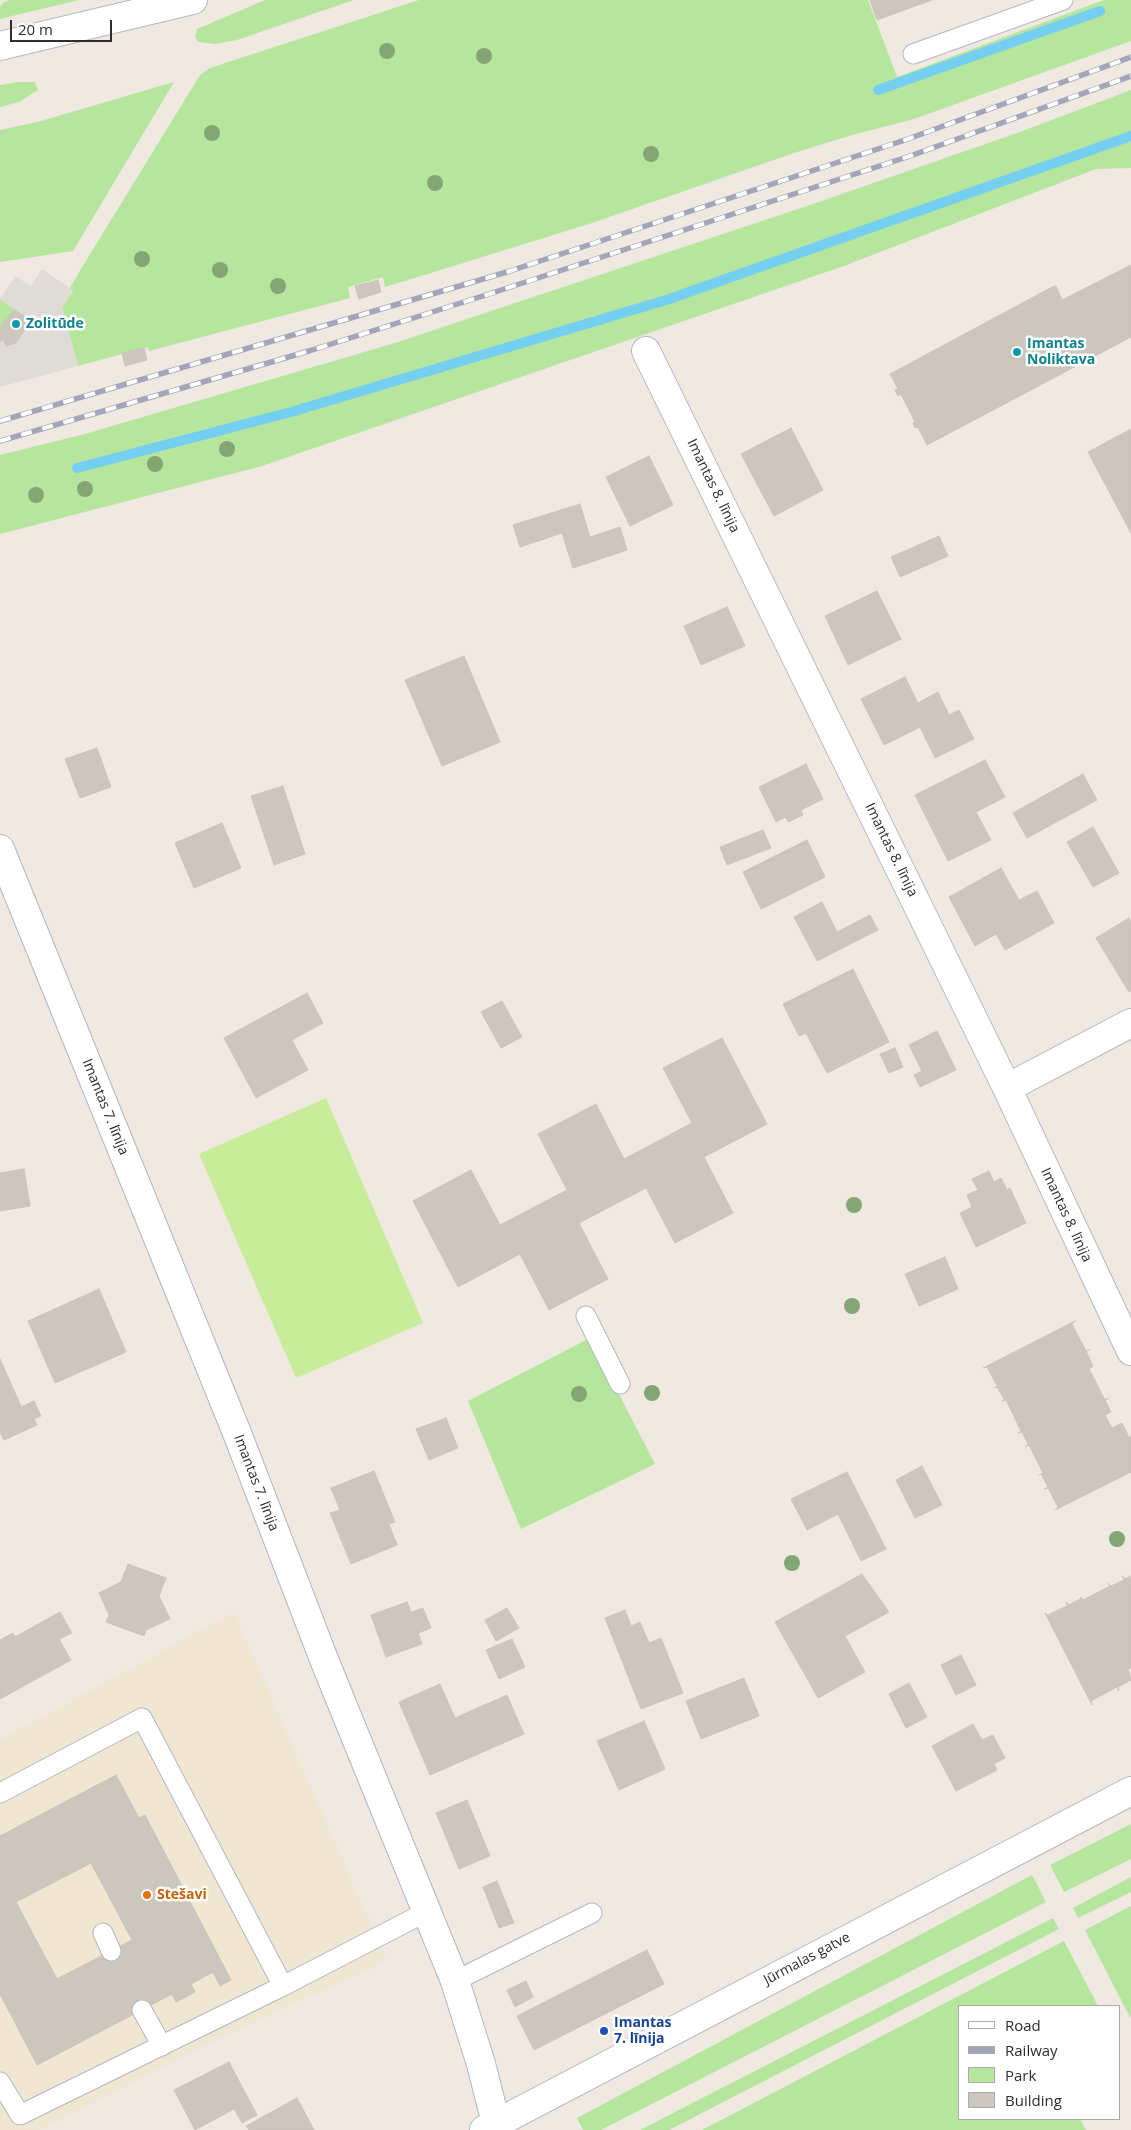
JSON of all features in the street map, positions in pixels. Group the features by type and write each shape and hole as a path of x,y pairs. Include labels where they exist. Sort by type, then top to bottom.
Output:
{"street":[{"path":"0,46 193,0"},
{"name":"Imantas 8. līnija","path":"646,351 1007,1088 1131,1350"},
{"name":"Imantas 7. līnija","path":"0,849 237,1433 325,1662 454,1981 481,2064 494,2128"},
{"path":"1007,1088 1131,1023"},
{"name":"Jūrmalas gatve","path":"494,2128 1131,1791"}],"lane":[{"path":"913,54 1054,2"},
{"path":"586,1316 620,1384"},
{"path":"0,1793 142,1718 282,1986"},
{"path":"0,2082 20,2115 282,1986 426,1912"},
{"path":"454,1981 592,1913"},
{"path":"103,1934 112,1951"},
{"path":"142,2010 162,2046"}],"shaded area":[{"path":"42,269 73,290 62,307 78,366 0,387 0,341 4,340 6,346 16,343 31,321 0,299 15,276 31,286"},
{"path":"234,1612 386,1959 379,1964 203,2046 39,2130 0,2130 0,1740"}],"green space":[{"path":"10,0 79,0 0,19 0,7 4,2"},
{"path":"265,0 354,0 237,40 215,44 198,42 195,37 197,29"},
{"path":"419,0 868,0 897,77 1104,0 1131,0 1131,41 914,119 852,135 794,153 592,223 385,287 383,277 348,287 350,298 149,351 148,347 78,366 62,307 73,291 70,288 81,269 200,75 210,68"},
{"path":"35,82 38,90 19,102 0,107 0,85"},
{"path":"174,82 73,251 0,262 0,130 41,121"},
{"path":"1131,90 1131,168 1096,169 841,267 262,466 0,534 0,455 85,434 395,343 816,203 1017,133"},
{"path":"0,299 14,309 0,328"},
{"path":"326,1098 423,1323 296,1378 199,1154"},
{"path":"590,1338 655,1464 521,1529 468,1401"},
{"path":"1131,1824 1131,1859 1064,1892 1050,1865"},
{"path":"1032,1875 1046,1902 601,2130 583,2130 577,2118"},
{"path":"1131,1877 1131,1892 1078,1918 1073,1908"},
{"path":"1131,1906 1131,2019 1085,1930"},
{"path":"1053,1918 1059,1929 669,2130 640,2130"},
{"path":"1064,1941 1097,2005 958,2005 958,2120 1081,2120 1086,2130 702,2130"}],"building":[{"path":"870,0 932,0 877,20"},
{"name":"Imantas Noliktava","path":"1131,265 1131,337 927,445 918,427 915,428 913,423 915,422 901,394 898,396 895,390 898,389 890,374 1052,287 1056,286 1062,300"},
{"path":"378,280 381,292 359,299 355,286"},
{"name":"Zolitūde","path":"14,309 31,321 16,343 6,346 4,340 0,341 0,328"},
{"path":"144,348 147,360 125,366 122,353"},
{"path":"791,428 823,490 774,516 741,454"},
{"path":"1131,429 1131,533 1088,452"},
{"path":"649,456 673,505 630,526 606,477"},
{"path":"580,504 590,537 620,527 627,550 573,568 562,533 520,547 513,525"},
{"path":"939,536 948,556 900,577 891,557"},
{"path":"877,591 901,639 848,665 825,616"},
{"path":"727,607 745,646 701,665 684,626"},
{"path":"464,656 500,742 442,766 405,680"},
{"path":"905,677 918,703 938,692 949,715 959,710 974,739 935,758 920,727 884,745 861,699"},
{"path":"97,748 111,787 80,798 65,759"},
{"path":"985,760 1005,797 976,812 991,840 948,861 915,795"},
{"path":"806,764 823,799 801,810 803,815 788,822 786,817 776,822 759,787"},
{"path":"1083,774 1097,800 1027,838 1013,813"},
{"path":"283,786 305,854 274,865 251,796"},
{"path":"222,823 241,868 194,888 175,843"},
{"path":"1093,827 1119,873 1093,887 1067,842"},
{"path":"763,830 771,848 727,865 720,847"},
{"path":"807,840 825,877 761,909 743,872"},
{"path":"1001,868 1019,900 1037,891 1054,923 1005,950 996,934 975,946 949,897"},
{"path":"822,902 837,932 870,915 878,930 817,961 794,917"},
{"path":"1129,918 1131,922 1131,991 1129,992 1096,938"},
{"path":"853,969 889,1042 827,1073 806,1033 799,1036 783,1004"},
{"path":"307,993 323,1023 292,1040 308,1070 256,1098 224,1038"},
{"path":"502,1001 522,1037 501,1048 481,1012"},
{"path":"937,1031 956,1070 920,1087 914,1075 922,1071 909,1045"},
{"path":"722,1038 767,1124 704,1157 733,1213 675,1243 646,1188 579,1223 608,1279 549,1310 520,1254 458,1287 413,1201 471,1170 500,1225 567,1190 538,1134 596,1104 624,1159 692,1123 663,1068"},
{"path":"895,1048 903,1067 889,1073 880,1054"},
{"path":"24,1169 30,1206 0,1211 0,1173"},
{"path":"989,1171 994,1182 1001,1178 1007,1190 1010,1188 1026,1223 976,1247 960,1213 972,1207 967,1195 978,1190 972,1179"},
{"path":"945,1257 958,1289 919,1306 905,1274"},
{"path":"99,1289 126,1352 55,1383 28,1321"},
{"path":"1075,1321 1072,1324 1093,1366 1089,1369 1111,1412 1105,1415 1112,1428 1122,1423 1129,1437 1131,1437 1131,1472 1055,1510 1058,1507 1048,1488 1044,1489 1048,1487 1041,1474 1043,1473 1029,1445 1025,1447 1028,1444 1022,1432 1018,1433 1021,1431 1006,1400 1002,1401 1004,1399 997,1387 994,1388 997,1386 987,1367 983,1368"},
{"path":"0,1359 24,1413 0,1423"},
{"path":"34,1401 41,1416 34,1419 37,1425 4,1440 0,1432 0,1423 24,1413 21,1407"},
{"path":"446,1418 458,1448 429,1460 416,1429"},
{"path":"922,1466 942,1505 915,1518 896,1480"},
{"path":"374,1471 395,1522 389,1524 397,1545 351,1564 330,1513 340,1510 331,1488"},
{"path":"847,1472 886,1549 861,1561 838,1514 807,1530 791,1499"},
{"path":"128,1564 166,1578 159,1596 170,1619 146,1630 144,1636 106,1622 109,1615 99,1593 121,1582"},
{"path":"862,1574 889,1612 845,1636 865,1672 818,1698 775,1622"},
{"path":"1122,1576 1125,1579 1131,1576 1131,1668 1128,1669 1131,1680 1118,1687 1119,1691 1117,1687 1091,1701 1092,1705 1045,1613 1048,1615 1067,1606 1067,1602 1068,1605 1081,1599 1081,1597 1083,1600 1110,1586 1108,1583 1111,1586 1124,1580"},
{"path":"407,1602 411,1612 423,1608 431,1628 418,1633 422,1644 386,1657 371,1615"},
{"path":"507,1608 519,1628 496,1641 485,1620"},
{"path":"625,1610 631,1626 640,1622 649,1643 661,1638 683,1693 641,1709 605,1618"},
{"path":"60,1612 72,1633 59,1639 71,1660 0,1699 0,1640 13,1633 15,1637"},
{"path":"512,1639 525,1667 499,1679 486,1650"},
{"path":"961,1655 976,1685 956,1695 941,1665"},
{"path":"744,1678 759,1716 701,1739 686,1701"},
{"path":"909,1683 927,1717 906,1728 889,1694"},
{"path":"440,1684 455,1718 507,1695 524,1734 430,1775 399,1702"},
{"path":"644,1721 665,1769 619,1790 597,1741"},
{"path":"973,1724 982,1740 993,1735 1005,1758 994,1764 997,1770 956,1791 932,1746"},
{"path":"116,1775 139,1818 145,1815 231,1980 220,1986 213,1972 191,1984 195,1992 186,1997 176,2002 172,1994 37,2065 0,1994 0,1836","holes":["91,1863 132,1940 57,1979 16,1902"]},
{"path":"467,1800 490,1856 459,1869 436,1813"},
{"path":"497,1881 514,1923 499,1928 483,1887"},
{"path":"647,1950 664,1984 534,2050 517,2016"},
{"path":"526,1981 533,1997 515,2007 507,1990"},
{"path":"229,2062 257,2115 242,2123 234,2109 195,2130 174,2090"},
{"path":"297,2098 314,2130 249,2130 246,2126"}],"waterway":[{"path":"878,90 1100,11"},
{"path":"672,298 1131,136"},
{"path":"77,468 291,412 673,298"}],"railway":[{"path":"0,421 507,272 908,139 1131,57"},
{"path":"0,441 309,351 486,295 913,155 1131,76"}],"place":[{"name":"Zolitūde","path":"16,324"},
{"name":"Imantas Noliktava","path":"1017,352"},
{"name":"Stešavi","path":"147,1895"},
{"name":"Imantas 7. līnija","path":"604,2031"}]}
